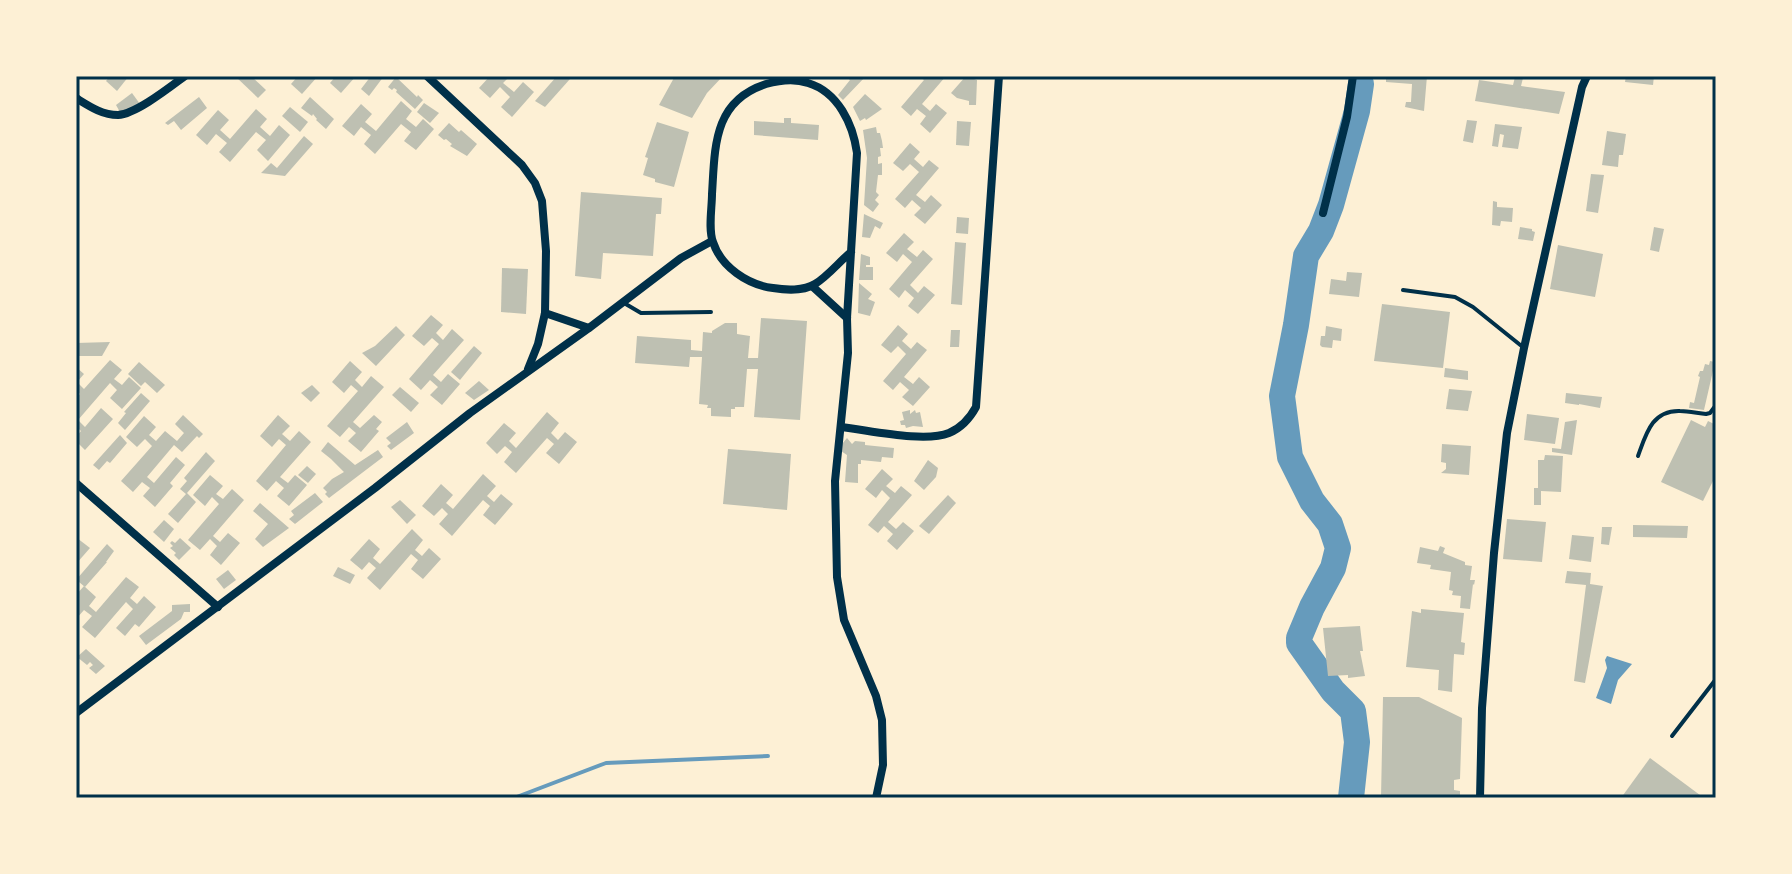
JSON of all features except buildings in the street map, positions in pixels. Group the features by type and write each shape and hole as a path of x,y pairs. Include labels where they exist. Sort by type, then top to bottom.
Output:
{"street":[{"path":"76,98 93,109 120,115 153,99 185,76"},
{"path":"427,76 522,165 535,183 542,201 546,251 545,313 527,372"},
{"path":"841,427 938,436 959,428 972,416 976,407 999,76"},
{"path":"1323,213 1347,117 1353,76"},
{"path":"1581,76 1582,87"},
{"path":"1480,798 1482,708 1507,433 1582,87 1587,76"},
{"path":"851,252 812,286 794,289 759,286 722,260 712,241 715,148 725,114 745,93 775,81 795,79 822,88 832,96 849,122 855,138 857,153 851,252 847,318 848,353 835,481 837,577 844,620 876,696 882,720 883,765 876,798"},
{"path":"76,713 470,413 681,258 712,241"},
{"path":"812,286 847,318"},
{"path":"545,313 589,328"},
{"path":"76,483 218,607"}],"lane":[{"path":"1403,290 1455,297 1473,307 1524,348"},
{"path":"622,302 641,313 711,312"},
{"path":"1638,456 1648,428 1660,415 1679,411 1706,414 1716,405"},
{"path":"1672,736 1716,679"}],"water":[{"path":"1607,656 1632,664 1618,680 1611,704 1596,698 1607,668"}],"waterway":[{"path":"1351,798 1357,742 1353,711 1333,691 1299,643 1312,607 1333,568 1338,548 1330,524 1312,501 1290,457 1282,396 1306,256 1321,231 1331,205 1357,111 1361,84"},
{"path":"514,798 606,763 768,756"}]}
